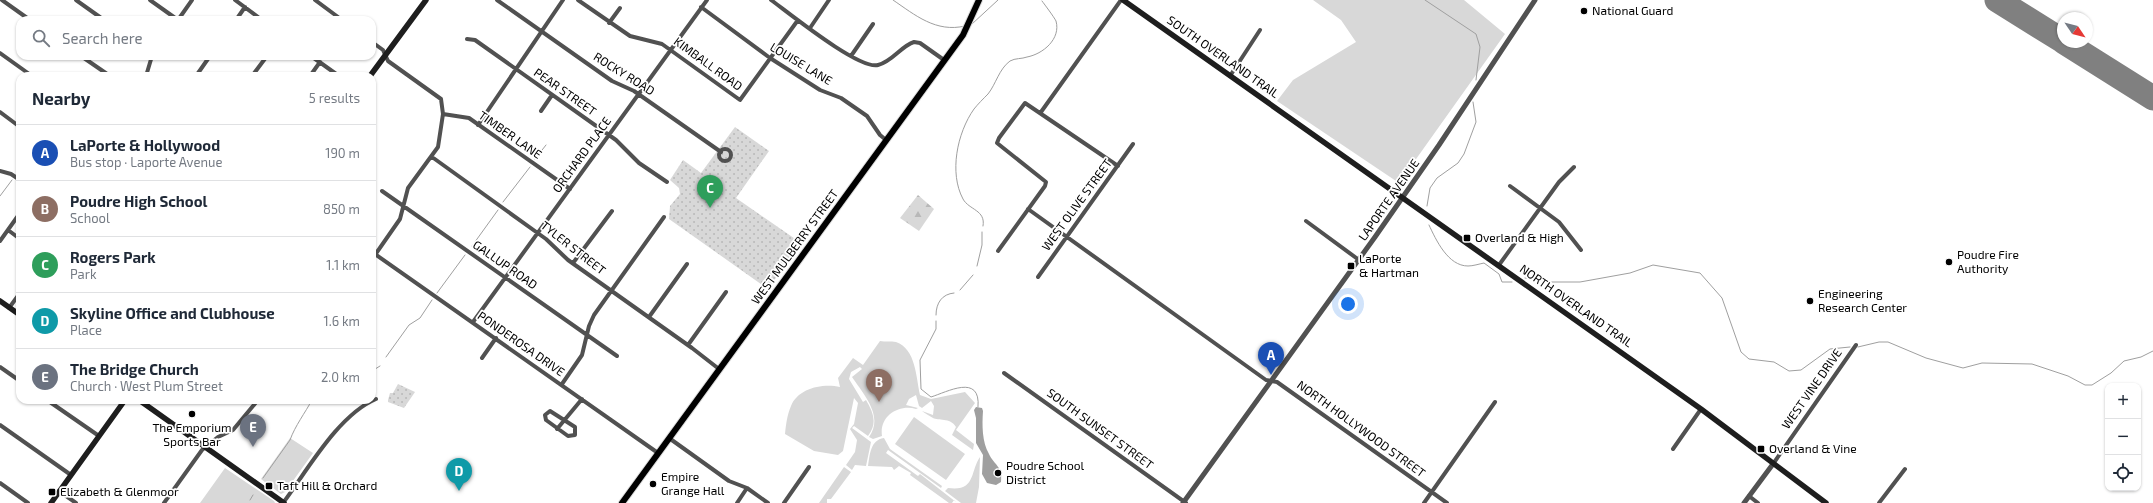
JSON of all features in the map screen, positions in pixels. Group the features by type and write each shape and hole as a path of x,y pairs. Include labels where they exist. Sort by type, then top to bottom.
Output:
{"main road":[{"path":"373,72 426,0"},
{"name":"WEST MULBERRY STREET","path":"622,503 944,60 969,23 979,0"},
{"name":"SOUTH OVERLAND TRAIL","path":"1122,0 1310,132"},
{"name":"NORTH OVERLAND TRAIL","path":"1310,132 1701,409 1826,503"},
{"path":"0,301 16,312"},
{"path":"51,503 122,404"},
{"path":"145,404 283,503"}],"street":[{"path":"2,0 24,16"},
{"path":"76,0 98,16"},
{"path":"150,0 172,16"},
{"path":"181,16 192,0"},
{"path":"235,0 257,16"},
{"path":"315,0 337,16"},
{"name":"ROCKY ROAD","path":"497,0 612,81 638,94 720,152"},
{"path":"478,125 563,0"},
{"name":"KIMBALL ROAD","path":"578,0 630,36 659,42 740,100 798,20"},
{"name":"ORCHARD PLACE","path":"472,322 707,0"},
{"path":"771,0 850,56 865,64 877,66 884,63 910,44 916,42 944,60"},
{"path":"810,28 829,0"},
{"path":"1042,112 1122,0"},
{"name":"LAPORTE AVENUE","path":"1184,502 1403,198 1535,0"},
{"path":"239,16 245,7"},
{"name":"LOUISE LANE","path":"701,7 770,58 820,90 850,103 869,118 880,135 886,140"},
{"path":"610,22 620,8"},
{"path":"850,56 873,24"},
{"path":"1230,76 1260,30"},
{"name":"PEAR STREET","path":"467,39 475,40 609,135 623,146 634,159 667,182"},
{"path":"376,45 383,50 388,62 441,99 443,114 440,143 432,157 408,188 399,222 376,251"},
{"path":"0,53 26,72"},
{"path":"87,60 104,72"},
{"path":"147,72 151,60"},
{"path":"199,72 207,60"},
{"path":"255,72 263,60"},
{"path":"317,60 333,72"},
{"path":"313,72 320,62"},
{"path":"541,111 552,95"},
{"path":"998,251 1046,182 997,144 999,138 1025,103 1042,112 1118,166"},
{"path":"1,114 16,123"},
{"name":"TIMBER LANE","path":"443,114 466,117 570,189"},
{"name":"WEST OLIVE STREET","path":"1038,277 1133,144"},
{"name":"TYLER STREET","path":"432,157 537,233 573,263 688,345 719,370"},
{"path":"1499,265 1559,182 1574,167"},
{"path":"0,171 11,174 16,177"},
{"path":"1510,186 1565,228 1581,250"},
{"name":"GALLUP ROAD","path":"382,191 617,356"},
{"name":"NORTH HOLLYWOOD STREET","path":"1028,209 1271,382 1277,382 1447,503"},
{"path":"573,263 612,211"},
{"path":"562,384 582,355 592,318 664,217"},
{"path":"0,241 16,219"},
{"path":"1306,221 1359,260"},
{"path":"8,230 16,235"},
{"name":"PONDEROSA DRIVE","path":"376,255 562,384 658,453"},
{"path":"649,317 687,264"},
{"path":"688,345 726,292"},
{"path":"9,308 16,298"},
{"path":"482,358 496,338"},
{"name":"WEST VINE DRIVE","path":"1744,503 1856,345"},
{"path":"0,367 16,378"},
{"name":"SOUTH SUNSET STREET","path":"1004,373 1184,502"},
{"path":"557,429 582,399"},
{"path":"1424,503 1496,402"},
{"path":"53,404 99,436"},
{"path":"164,503 206,448 218,437 233,430 255,404"},
{"path":"283,503 335,431 367,404"},
{"path":"1673,449 1701,409"},
{"path":"551,411 576,428 575,435 569,437 557,429 546,420 545,414 551,411"},
{"path":"0,425 71,475"},
{"path":"669,438 729,480 747,488 768,503"},
{"path":"784,503 809,467"},
{"path":"1879,503 1905,469"},
{"path":"0,483 28,503"},
{"path":"736,503 747,488"},
{"path":"60,491 76,503"},
{"path":"1749,496 1758,503"}],"green space":[{"path":"1313,0 1464,0 1505,34 1399,183 1277,101 1293,80 1356,42 1341,20"},
{"path":"735,127 769,151 736,198 801,243 768,289 669,219 670,206 680,194 679,188 670,180 683,160 701,173"},
{"path":"918,195 934,209 919,231 900,218"},
{"path":"880,341 896,342 908,351 911,357 916,372 920,395 931,399 965,392 975,403 956,430 974,444 973,450 952,435 956,427 951,422 935,419 922,411 933,415 934,406 931,401 922,408 919,406 916,395 909,399 906,405 918,408 903,408 892,413 887,417 884,423 882,436 873,439 869,437 874,424 868,436 854,426 852,428 871,442 866,466 855,465 852,470 846,465 855,452 857,440 850,429 854,424 858,403 854,398 843,451 838,455 814,451 785,434 791,406 799,395 812,388 826,386 840,387 838,378 853,358 863,365","holes":["860,367 862,369 852,377 871,406 874,422 871,409 866,400 863,402 849,379 851,372"]},
{"path":"398,384 415,392 404,408 388,402 390,393 393,393"},
{"path":"914,417 965,454 946,480 895,444"},
{"path":"290,438 313,453 285,492 281,494 261,479"},
{"path":"884,438 890,449 942,486 941,488 888,450 886,453 918,476 920,474 954,500 952,503 949,503 910,475 911,473 899,466 894,470 892,467 868,466 873,445 879,439"},
{"path":"980,457 979,487 976,503 961,503 945,491 948,488 963,487 968,484"},
{"path":"844,467 851,472 831,499 827,499 827,503 819,503"},
{"path":"225,468 274,501 275,503 200,503"}],"shaded area":[{"path":"976,407 982,408 985,444 991,458 1001,472 1001,482 996,485 987,483 982,474 983,455 976,443 976,418 974,410"}],"waterway":[{"path":"893,0 918,17 935,25 954,28 965,26"},
{"path":"972,24 998,0"},
{"path":"1425,0 1476,34 1480,47 1476,80"},
{"path":"983,226 980,213 966,203 959,189 956,177 959,141 974,109 991,90 1006,64 1012,60 1025,58 1039,53 1053,40 1057,28 1056,21 1042,1"},
{"path":"1427,206 1430,188 1437,178 1458,163 1464,154 1476,122 1473,102"},
{"path":"535,159 546,145"},
{"path":"503,202 530,167"},
{"path":"0,196 12,180"},
{"path":"472,246 498,210"},
{"path":"1429,225 1439,245 1454,262 1468,266 1484,263 1499,274 1502,282 1512,282"},
{"path":"977,266 982,245 982,232"},
{"path":"437,293 465,255"},
{"path":"1525,278 1550,282 1580,282 1630,273 1653,265 1700,273 1722,298 1741,352 1749,359 1774,362 1789,371 1801,370 1830,349 1850,347"},
{"path":"960,290 973,275"},
{"path":"936,315 940,300 946,295 954,293"},
{"path":"386,357 409,325 420,318 432,300"},
{"path":"936,321 936,329 920,360 921,389 931,397 962,387 969,388 974,390 977,397 978,407"},
{"path":"1858,347 1879,342 1888,342 1926,358 1963,368 1982,363 2032,364 2068,376 2085,385 2092,385 2111,373 2124,361 2141,357 2153,351"},
{"path":"376,368 380,366"},
{"path":"263,478 290,440 310,404"},
{"path":"250,500 253,495"}],"runway":[{"path":"1997,0 2057,37"},
{"path":"2074,48 2153,98"}],"place":[{"name":"National Guard","path":"1584,11"},
{"name":"Rogers Park","path":"710,208"},
{"name":"Overland & High","path":"1467,238"},
{"name":"Poudre Fire Authority","path":"1949,262"},
{"name":"LaPorte & Hartman","path":"1351,266"},
{"name":"Engineering Research Center","path":"1810,301"},
{"name":"LaPorte & Hollywood","path":"1271,375"},
{"name":"Poudre High School","path":"879,402"},
{"name":"The Emporium Sports Bar","path":"192,414"},
{"name":"The Bridge Church","path":"253,447"},
{"name":"Overland & Vine","path":"1761,449"},
{"name":"Poudre School District","path":"998,473"},
{"name":"Empire Grange Hall","path":"653,484"},
{"name":"Taft Hill & Orchard","path":"269,486"},
{"name":"Skyline Office and Clubhouse","path":"459,491"},
{"name":"Elizabeth & Glenmoor","path":"52,492"}]}
